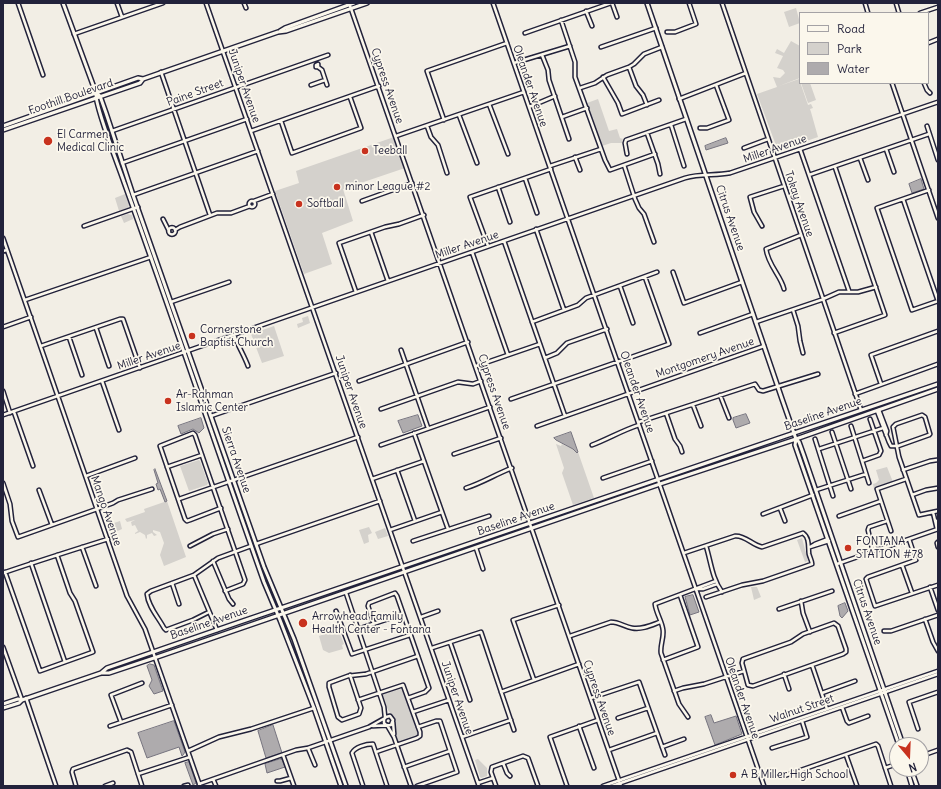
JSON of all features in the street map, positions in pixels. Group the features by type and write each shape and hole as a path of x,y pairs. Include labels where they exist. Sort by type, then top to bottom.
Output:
{"main road":[{"path":"63,3 96,93 95,98"},
{"name":"Foothill Boulevard","path":"278,32 285,28 354,3"},
{"name":"Foothill Boulevard","path":"3,130 140,82 143,79 161,72 223,50 278,32 286,31 367,3"},
{"name":"Citrus Avenue","path":"647,3 896,737"},
{"name":"Foothill Boulevard","path":"3,126 138,78 143,79"},
{"path":"96,93 100,96"},
{"name":"Sierra Avenue","path":"100,96 133,195 264,567 282,608 331,740 346,786"},
{"name":"Sierra Avenue","path":"95,98 251,546 314,708 341,786"},
{"name":"Baseline Avenue","path":"3,704 18,698 22,700 101,673 108,668 153,652 938,384"},
{"name":"Baseline Avenue","path":"101,673 109,673 155,658 938,389"},
{"name":"Citrus Avenue","path":"796,439 800,444 900,737"},
{"path":"3,708 20,703 22,700"}],"street":[{"path":"18,3 43,75"},
{"path":"117,3 122,17"},
{"path":"74,34 163,3"},
{"name":"Juniper Avenue","path":"206,3 432,648 478,785"},
{"path":"244,3 246,8"},
{"name":"Oleander Avenue","path":"493,3 764,786"},
{"path":"526,33 612,3 617,17"},
{"path":"667,32 675,32 696,24 689,3"},
{"name":"Tokay Avenue","path":"722,3 861,410"},
{"name":"Cypress Avenue","path":"350,4 533,528 620,783"},
{"path":"923,12 938,7"},
{"path":"586,11 592,26"},
{"path":"561,20 576,62 575,77 610,170 655,154"},
{"path":"601,47 656,28"},
{"path":"444,120 427,71 507,43"},
{"path":"514,64 570,46"},
{"path":"580,88 595,83 603,77 629,67 644,54 662,47"},
{"name":"Paine Street","path":"112,131 328,55"},
{"path":"542,55 569,139"},
{"path":"315,60 317,65 322,70 327,85"},
{"path":"629,67 636,86 643,95 647,105"},
{"path":"161,72 210,215"},
{"path":"679,99 746,73"},
{"path":"603,77 617,101 622,114 659,100"},
{"path":"311,85 325,80"},
{"path":"892,84 938,218"},
{"path":"924,84 930,93"},
{"path":"700,128 707,128 729,120 716,85"},
{"path":"251,131 379,86"},
{"path":"396,136 524,92"},
{"path":"281,121 292,153 361,128 350,96"},
{"path":"529,107 555,96"},
{"name":"Miller Avenue","path":"3,415 634,195 691,176 730,173 938,102"},
{"path":"489,104 508,154"},
{"path":"562,117 586,108"},
{"path":"459,114 477,163"},
{"path":"122,162 247,119"},
{"path":"627,154 625,143 626,140 686,120"},
{"path":"671,125 684,166"},
{"path":"427,126 431,137 438,145 447,173"},
{"path":"927,126 937,153 938,160"},
{"path":"647,133 655,154 660,174"},
{"path":"809,175 929,134"},
{"path":"744,148 768,139"},
{"path":"488,246 470,197 524,178 575,157 601,149"},
{"path":"800,149 849,291"},
{"path":"886,149 894,172"},
{"path":"133,195 258,151"},
{"path":"575,157 580,170"},
{"path":"860,158 868,180"},
{"path":"624,165 639,208 644,214 654,242"},
{"path":"834,333 885,315 835,167"},
{"path":"524,178 537,213"},
{"path":"362,201 412,183"},
{"path":"762,226 754,212 750,197 784,186"},
{"path":"498,187 510,222"},
{"path":"903,199 938,301 912,310 877,208 903,199 929,190"},
{"path":"163,219 170,234 173,235 175,230 180,226 210,215 222,212 231,213 250,206 250,201 274,194"},
{"path":"84,226 138,207"},
{"path":"356,292 339,243 424,215"},
{"path":"169,231 172,228 175,230"},
{"path":"536,230 564,310"},
{"path":"371,232 388,281"},
{"path":"784,289 771,265 766,249 802,235"},
{"name":"Mango Avenue","path":"3,238 127,596 145,629 200,785"},
{"path":"504,241 565,416"},
{"path":"3,251 7,250"},
{"path":"472,252 508,355"},
{"path":"25,300 151,257"},
{"path":"532,322 578,305 586,298 657,272"},
{"path":"673,272 684,302 742,282"},
{"path":"511,399 669,344 646,277"},
{"path":"171,302 229,282"},
{"path":"620,286 633,323"},
{"path":"756,322 840,292 858,292 876,287"},
{"path":"793,310 798,326 800,344 803,353"},
{"path":"700,333 753,314"},
{"path":"3,327 31,316"},
{"path":"41,346 123,319 140,368"},
{"path":"96,328 109,366"},
{"path":"545,358 557,354 567,343 607,329"},
{"path":"881,384 871,355 938,331"},
{"path":"234,334 248,366"},
{"path":"68,337 82,375"},
{"path":"359,381 468,342"},
{"path":"476,366 540,344"},
{"name":"Montgomery Avenue","path":"537,426 764,346"},
{"path":"401,350 428,428"},
{"path":"855,394 938,364"},
{"path":"211,416 336,373"},
{"path":"592,445 608,439 639,423 755,384 759,390 763,391 818,374"},
{"path":"102,381 119,430"},
{"path":"381,409 458,382 473,384 481,381"},
{"path":"3,392 33,466"},
{"path":"720,395 729,418"},
{"path":"693,404 701,426"},
{"path":"381,444 490,407"},
{"path":"878,410 883,427 887,431 886,435 891,446 894,447 898,446 930,434 924,416 896,424 894,427 898,446 903,470 919,516 938,511"},
{"path":"666,413 675,439 682,452"},
{"path":"862,461 879,455 881,451 870,420"},
{"path":"851,426 869,483"},
{"path":"819,449 878,429 878,427 883,427"},
{"path":"832,432 851,489"},
{"path":"220,508 190,520 186,520 160,446 193,433 195,435 244,577 244,582 225,591"},
{"path":"414,433 448,529"},
{"path":"179,499 358,437"},
{"path":"454,454 501,438"},
{"path":"815,439 833,496"},
{"path":"167,467 202,455"},
{"path":"86,476 135,458"},
{"path":"903,470 937,460"},
{"path":"372,479 424,461"},
{"path":"603,478 652,461"},
{"path":"466,488 480,483 495,474 512,468"},
{"path":"397,470 415,521"},
{"path":"816,490 866,474"},
{"path":"891,531 877,489 906,479"},
{"path":"3,483 10,504 12,520 18,537 152,489"},
{"path":"912,495 938,488"},
{"path":"39,490 52,525"},
{"path":"763,514 813,495"},
{"path":"256,544 380,501"},
{"path":"839,516 881,501"},
{"path":"780,508 785,520"},
{"path":"390,530 442,512"},
{"path":"837,564 938,529 934,522 933,512"},
{"path":"413,541 489,516"},
{"path":"935,520 938,523"},
{"path":"874,551 873,542 871,541 868,530 869,527 888,521"},
{"path":"190,546 213,534 228,529"},
{"path":"684,553 738,536 762,547 803,533 806,536 810,547 809,552 812,564 763,582 747,584 706,597"},
{"path":"56,555 70,593 75,601 93,652 40,670 4,572 56,555 108,539"},
{"path":"910,539 916,560 868,576 866,579 875,606 938,585"},
{"path":"810,547 814,544 828,540"},
{"path":"938,542 938,547"},
{"path":"209,612 193,620 166,630 151,607 147,599 147,594 148,592 194,575 223,555 251,546"},
{"path":"706,546 716,582 722,592"},
{"path":"82,547 96,586"},
{"path":"476,548 483,569"},
{"path":"213,561 225,591 233,604"},
{"path":"31,563 65,662"},
{"path":"902,565 912,593"},
{"path":"194,575 217,630"},
{"path":"688,717 679,704 660,650 663,632 655,604 716,582"},
{"path":"172,583 179,604"},
{"path":"930,587 938,610"},
{"path":"779,609 832,591"},
{"path":"346,593 384,707 384,722 394,737 411,786"},
{"path":"374,624 368,606 369,603 395,593 428,688 425,692 408,698"},
{"path":"664,660 698,647 680,595"},
{"path":"801,601 803,613 810,632"},
{"path":"534,680 513,620 559,605"},
{"path":"336,611 352,654 410,635"},
{"path":"421,617 438,611"},
{"path":"358,629 403,614"},
{"path":"884,631 891,631 938,615"},
{"path":"925,619 933,642 938,651"},
{"path":"570,636 614,622 638,629 660,622"},
{"path":"834,623 836,624 838,626 846,652 750,686 748,685 742,660 791,642 810,632 834,623"},
{"path":"432,648 481,632 514,730"},
{"path":"450,642 470,700"},
{"path":"3,647 22,700"},
{"path":"350,676 361,712 342,720 338,717 328,683 342,677 350,676 366,674 418,656"},
{"path":"501,692 580,664"},
{"path":"812,664 827,709"},
{"path":"674,691 704,684 744,671"},
{"name":"Walnut Street","path":"612,786 827,709 938,673"},
{"path":"784,674 789,688"},
{"path":"822,693 855,681"},
{"path":"591,698 639,682 665,755"},
{"path":"121,722 111,695 142,683"},
{"path":"358,700 403,685 413,712 420,736 376,752"},
{"name":"Walnut Street","path":"748,738 802,721 880,692"},
{"path":"918,729 909,702 937,692 938,697"},
{"path":"26,698 56,786"},
{"path":"413,712 449,700"},
{"path":"110,726 172,704"},
{"path":"384,707 393,721 394,737"},
{"path":"842,707 849,723 868,716"},
{"path":"188,751 219,737 251,729 314,708"},
{"path":"618,718 648,708"},
{"path":"200,785 283,755 369,727 389,716 391,717"},
{"path":"417,786 457,772 440,721 436,720 418,727"},
{"path":"462,737 511,720"},
{"path":"566,786 550,737 598,720"},
{"path":"369,727 391,725 393,721"},
{"path":"772,748 807,737 802,721"},
{"path":"580,726 594,768"},
{"path":"609,750 657,733"},
{"path":"662,747 684,739"},
{"path":"363,786 352,753 354,749 369,744 372,744 376,752 387,786"},
{"path":"784,776 873,745 877,745 891,786"},
{"path":"308,748 315,765"},
{"path":"76,786 72,770 129,750 142,786"},
{"path":"404,767 450,751"},
{"path":"283,755 294,786"},
{"path":"846,755 856,786"},
{"path":"496,786 490,768 525,756 528,758 538,786"},
{"path":"138,774 190,757"},
{"path":"503,763 507,773 510,776"},
{"path":"885,768 889,767"},
{"path":"277,781 280,782 291,778"},
{"path":"478,785 493,778"},
{"path":"214,779 216,786"},
{"name":"Walnut Street","path":"603,786 620,783"},
{"path":"105,786 113,784"},
{"path":"184,786 188,784"}],"green space":[{"path":"796,8 799,23 789,27 784,12"},
{"path":"791,41 799,45 799,78 779,86 799,79 799,84 801,84 808,105 811,104 813,108 810,109 818,137 778,151 757,94 777,87 773,77 780,78 785,73 783,70 777,68 783,56 775,53 777,49 784,53"},
{"path":"801,84 810,84 816,100 808,103"},
{"path":"598,99 609,131 617,129 620,138 623,139 622,143 611,143 602,146 587,103"},
{"path":"394,137 405,168 343,189 353,221 322,233 332,264 304,274 275,191 299,183 296,171"},
{"path":"125,194 129,205 128,208 119,211 115,198"},
{"path":"128,214 132,215 133,219 124,223 121,216"},
{"path":"308,316 310,323 298,328 297,324 303,322 302,318"},
{"path":"274,326 284,356 262,363 251,334"},
{"path":"556,444 561,446 562,444 573,449 577,453 578,452 594,498 573,505 562,473 564,468"},
{"path":"199,460 208,483 207,485 189,491 180,466"},
{"path":"887,467 893,482 874,489 873,484 879,480 876,470"},
{"path":"167,501 186,557 164,566 160,555 164,543 160,532 153,530 153,532 157,535 154,536 152,533 147,535 146,539 145,535 140,532 135,534 138,531 135,525 132,526 131,522 135,520 127,522 125,519 145,512 144,509"},
{"path":"120,521 122,529 111,534 108,525"},
{"path":"369,527 372,533 368,535 369,542 364,544 359,530"},
{"path":"385,528 388,536 378,539 375,532"},
{"path":"802,538 808,561 805,562 797,540"},
{"path":"751,587 757,587 761,597 754,600"},
{"path":"338,629 344,644 342,645 343,649 329,653 323,650 319,636"},
{"path":"400,689 403,690 418,734 399,743 394,730 394,718 388,710 382,696 383,694"},
{"path":"478,759 487,768 487,776 481,778 475,760"}],"water":[{"path":"726,138 728,143 706,150 705,146"},
{"path":"921,179 924,189 912,193 909,184"},
{"path":"746,414 750,423 736,428 733,418"},
{"path":"418,415 422,426 403,433 398,421"},
{"path":"201,418 204,428 199,433 193,429 181,434 178,426"},
{"path":"571,432 578,452 577,453 554,438"},
{"path":"155,469 167,501 165,502 160,489 158,490 156,484 158,483"},
{"path":"693,595 699,612 690,615 685,597"},
{"path":"845,603 848,611 842,618 840,616 838,606"},
{"path":"150,664 154,665 163,691 154,694 149,686 152,680 147,666"},
{"path":"711,715 714,723 736,716 742,734 715,745 705,717"},
{"path":"174,721 185,752 183,755 182,756 179,747 147,758 138,733"},
{"path":"273,725 282,753 266,758 258,731"},
{"path":"282,759 285,767 267,773 265,764"},
{"path":"189,762 196,783 193,785 185,763"}],"place":[{"name":"El Carmen Medical Clinic","path":"48,141"},
{"name":"Teeball","path":"365,151"},
{"name":"minor League #2","path":"337,187"},
{"name":"Softball","path":"299,204"},
{"name":"Cornerstone Baptist Church","path":"192,336"},
{"name":"Ar-Rahman Islamic Center","path":"168,401"},
{"name":"FONTANA STATION #78","path":"848,548"},
{"name":"Arrowhead Family Health Center - Fontana","path":"303,623"},
{"name":"A B Miller High School","path":"733,775"}]}
